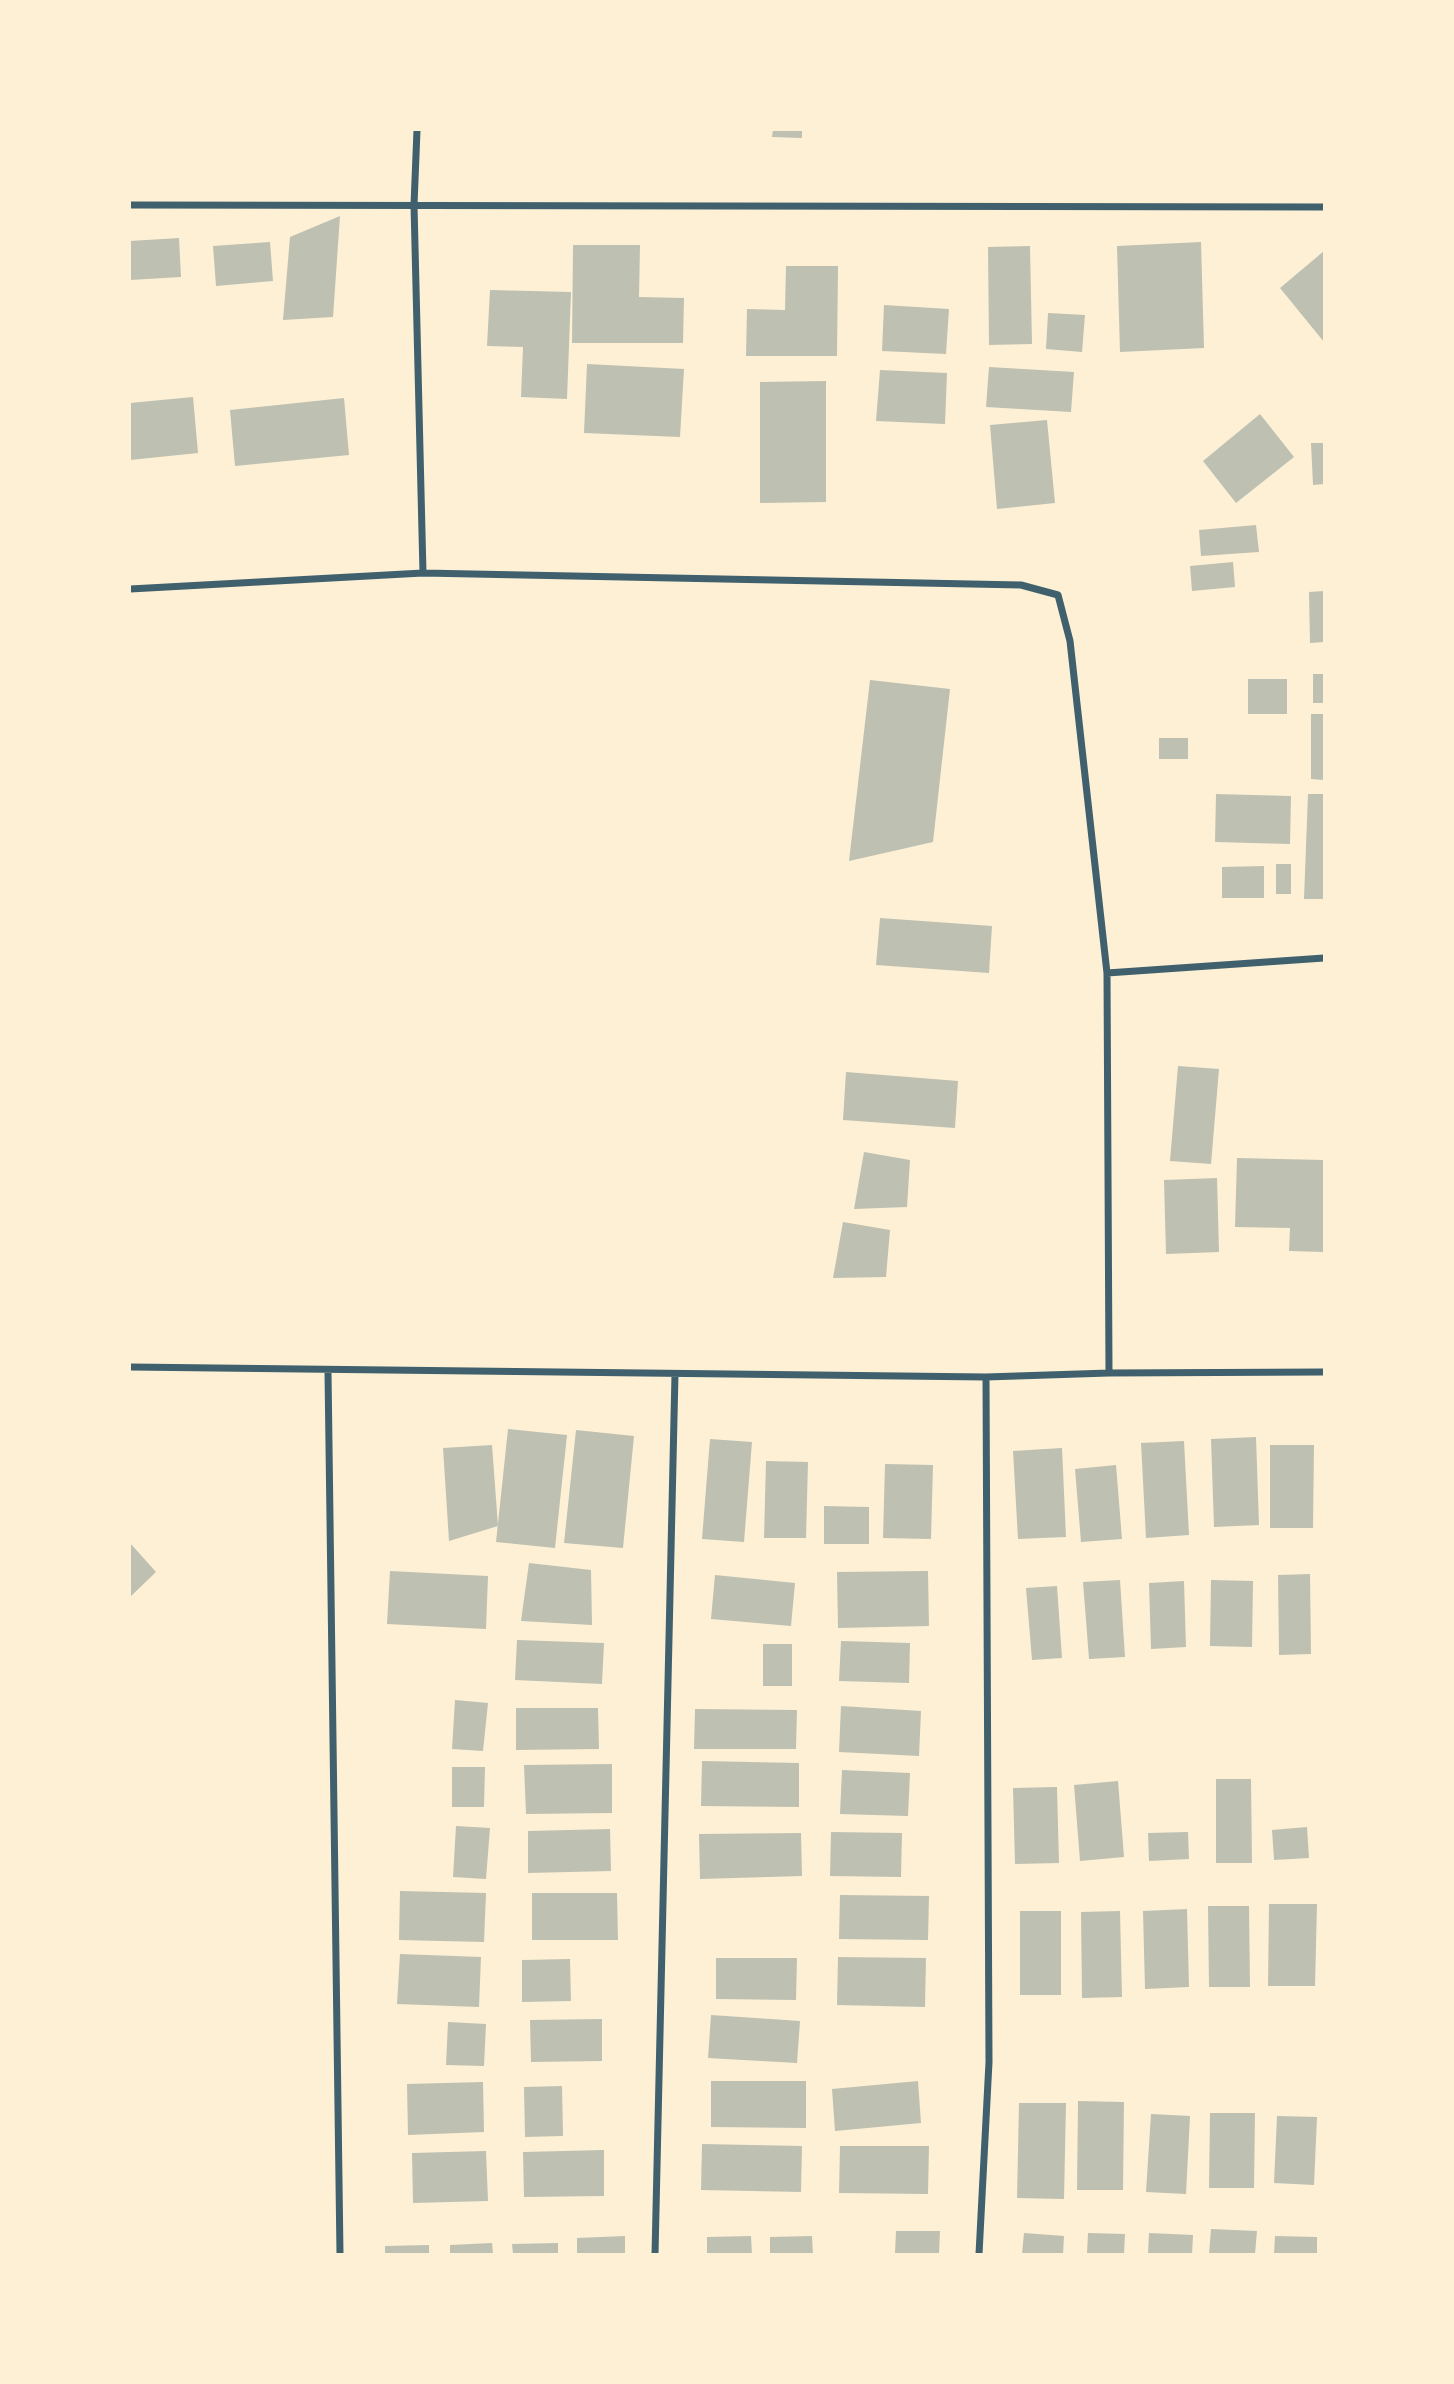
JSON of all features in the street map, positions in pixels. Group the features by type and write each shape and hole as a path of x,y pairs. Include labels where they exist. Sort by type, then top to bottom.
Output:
{"street":[{"path":"417,130 414,205 423,573"},
{"path":"130,205 1325,207"},
{"path":"130,589 423,573 1021,585 1058,595 1070,640 1107,973 1109,1373"},
{"path":"1107,973 1325,958"},
{"path":"130,1367 986,1377 1109,1373 1325,1372"},
{"path":"328,1371 340,2255"},
{"path":"655,2255 676,1374"},
{"path":"979,2255 989,2062 986,1377"}],"building":[{"path":"773,130 802,130 802,138 772,137"},
{"path":"340,216 333,317 283,320 290,237"},
{"path":"179,238 181,277 130,280 130,241"},
{"path":"270,242 273,281 216,286 213,246"},
{"path":"1201,242 1204,348 1120,352 1117,246"},
{"path":"573,245 640,245 639,297 684,298 683,343 572,343"},
{"path":"1030,246 1032,344 989,345 988,247"},
{"path":"1324,251 1324,342 1280,288"},
{"path":"786,266 838,266 837,356 746,356 747,309 785,310"},
{"path":"490,290 571,292 567,399 521,397 523,347 487,346"},
{"path":"884,305 949,309 946,354 882,351"},
{"path":"1048,313 1085,315 1082,352 1046,349"},
{"path":"587,364 684,369 680,437 584,433"},
{"path":"989,367 1074,372 1071,412 986,407"},
{"path":"880,370 947,373 945,424 876,421"},
{"path":"826,381 826,502 760,503 760,382"},
{"path":"193,397 198,453 130,460 130,403"},
{"path":"344,398 349,455 235,466 230,410"},
{"path":"1260,414 1294,457 1236,503 1203,461"},
{"path":"1047,420 1055,503 997,509 990,425"},
{"path":"1311,443 1324,443 1324,484 1313,485"},
{"path":"1256,525 1259,552 1201,556 1199,530"},
{"path":"1233,562 1235,587 1192,591 1190,566"},
{"path":"1324,591 1324,642 1310,643 1309,592"},
{"path":"1313,674 1324,674 1324,703 1313,703"},
{"path":"1248,679 1287,679 1287,714 1248,714"},
{"path":"870,680 950,689 933,842 849,861"},
{"path":"1311,714 1324,714 1324,780 1311,779"},
{"path":"1159,738 1188,738 1188,759 1159,759"},
{"path":"1216,794 1291,796 1290,844 1215,842"},
{"path":"1308,794 1324,794 1324,899 1304,899"},
{"path":"1276,864 1291,864 1291,894 1276,894"},
{"path":"1264,866 1264,898 1222,898 1222,867"},
{"path":"880,918 992,926 989,973 876,965"},
{"path":"1178,1066 1219,1069 1211,1164 1170,1161"},
{"path":"846,1072 958,1081 955,1128 843,1120"},
{"path":"864,1152 910,1160 907,1207 854,1209"},
{"path":"1237,1158 1324,1160 1324,1252 1289,1251 1290,1228 1235,1227"},
{"path":"1217,1178 1219,1252 1166,1254 1164,1180"},
{"path":"843,1222 890,1230 886,1277 833,1278"},
{"path":"508,1429 567,1435 555,1548 496,1542"},
{"path":"576,1430 634,1436 623,1548 564,1543"},
{"path":"1256,1437 1259,1525 1214,1527 1211,1439"},
{"path":"710,1439 752,1442 744,1542 702,1539"},
{"path":"1184,1441 1189,1535 1146,1538 1141,1443"},
{"path":"492,1445 498,1526 449,1541 443,1448"},
{"path":"1270,1445 1314,1445 1313,1528 1270,1528"},
{"path":"1062,1448 1066,1537 1018,1539 1013,1451"},
{"path":"766,1461 808,1462 806,1538 764,1538"},
{"path":"885,1464 933,1465 931,1539 883,1538"},
{"path":"1116,1465 1122,1539 1081,1542 1075,1469"},
{"path":"824,1506 869,1507 869,1544 824,1544"},
{"path":"130,1543 156,1572 130,1597"},
{"path":"529,1563 591,1570 592,1625 521,1621"},
{"path":"390,1571 488,1576 486,1629 387,1624"},
{"path":"928,1571 929,1626 838,1628 837,1572"},
{"path":"1310,1574 1311,1654 1279,1655 1278,1575"},
{"path":"715,1575 795,1583 791,1626 711,1619"},
{"path":"1120,1580 1125,1657 1089,1659 1083,1582"},
{"path":"1211,1580 1253,1581 1252,1647 1210,1646"},
{"path":"1184,1581 1186,1647 1151,1649 1149,1583"},
{"path":"1057,1586 1062,1658 1032,1660 1026,1588"},
{"path":"517,1640 604,1643 602,1684 515,1680"},
{"path":"841,1641 910,1643 909,1683 839,1681"},
{"path":"763,1644 792,1644 792,1686 763,1686"},
{"path":"455,1700 488,1703 483,1751 452,1749"},
{"path":"841,1706 921,1711 919,1756 839,1752"},
{"path":"516,1708 598,1708 599,1749 516,1750"},
{"path":"695,1709 797,1710 796,1749 694,1749"},
{"path":"702,1761 799,1763 799,1807 701,1806"},
{"path":"612,1764 612,1813 526,1814 524,1765"},
{"path":"452,1767 485,1767 484,1807 452,1807"},
{"path":"842,1770 910,1773 908,1816 840,1814"},
{"path":"1216,1779 1251,1779 1252,1863 1216,1863"},
{"path":"1118,1781 1124,1857 1080,1861 1074,1785"},
{"path":"1057,1787 1059,1863 1015,1864 1013,1788"},
{"path":"456,1826 490,1828 486,1879 453,1877"},
{"path":"1307,1827 1309,1858 1274,1860 1272,1830"},
{"path":"610,1829 611,1871 528,1873 528,1831"},
{"path":"831,1832 902,1833 901,1877 830,1876"},
{"path":"1188,1832 1189,1859 1149,1861 1148,1833"},
{"path":"801,1833 802,1876 700,1879 699,1834"},
{"path":"400,1891 486,1893 484,1942 399,1940"},
{"path":"532,1893 617,1893 618,1940 532,1940"},
{"path":"840,1895 929,1896 928,1940 839,1939"},
{"path":"1269,1904 1317,1904 1315,1986 1268,1986"},
{"path":"1208,1906 1249,1906 1250,1987 1209,1987"},
{"path":"1187,1909 1189,1987 1145,1989 1143,1911"},
{"path":"1020,1911 1061,1911 1061,1995 1020,1995"},
{"path":"1120,1911 1122,1997 1082,1998 1081,1912"},
{"path":"400,1954 481,1957 479,2007 397,2004"},
{"path":"838,1957 926,1958 925,2007 837,2005"},
{"path":"716,1958 797,1958 796,2000 716,1999"},
{"path":"570,1959 571,2001 522,2002 522,1960"},
{"path":"711,2015 800,2021 797,2063 708,2058"},
{"path":"602,2019 602,2061 531,2062 530,2020"},
{"path":"448,2022 486,2024 484,2066 446,2065"},
{"path":"711,2081 806,2081 806,2128 711,2127"},
{"path":"918,2081 921,2123 835,2131 832,2089"},
{"path":"483,2082 484,2132 408,2135 407,2084"},
{"path":"562,2086 563,2136 525,2137 524,2087"},
{"path":"1078,2101 1124,2102 1123,2190 1077,2190"},
{"path":"1019,2103 1066,2103 1064,2199 1017,2198"},
{"path":"1210,2113 1255,2113 1254,2188 1209,2188"},
{"path":"1151,2114 1190,2116 1186,2194 1146,2192"},
{"path":"1277,2116 1317,2117 1314,2185 1274,2183"},
{"path":"702,2144 802,2146 801,2192 701,2190"},
{"path":"840,2146 929,2146 928,2194 839,2193"},
{"path":"604,2150 604,2196 524,2197 523,2152"},
{"path":"486,2151 488,2201 413,2203 412,2153"},
{"path":"1211,2229 1257,2231 1255,2254 1209,2254"},
{"path":"896,2231 940,2231 939,2254 895,2254"},
{"path":"1024,2233 1064,2236 1063,2254 1022,2254"},
{"path":"1088,2233 1125,2234 1124,2254 1087,2254"},
{"path":"1149,2233 1193,2235 1192,2254 1148,2254"},
{"path":"625,2236 625,2254 577,2254 577,2238"},
{"path":"751,2236 752,2254 707,2254 707,2237"},
{"path":"812,2236 813,2254 770,2254 770,2237"},
{"path":"1275,2236 1317,2237 1317,2254 1274,2254"},
{"path":"492,2243 493,2254 450,2254 450,2245"},
{"path":"558,2243 558,2254 513,2254 512,2244"},
{"path":"429,2245 429,2254 385,2254 385,2246"}]}
